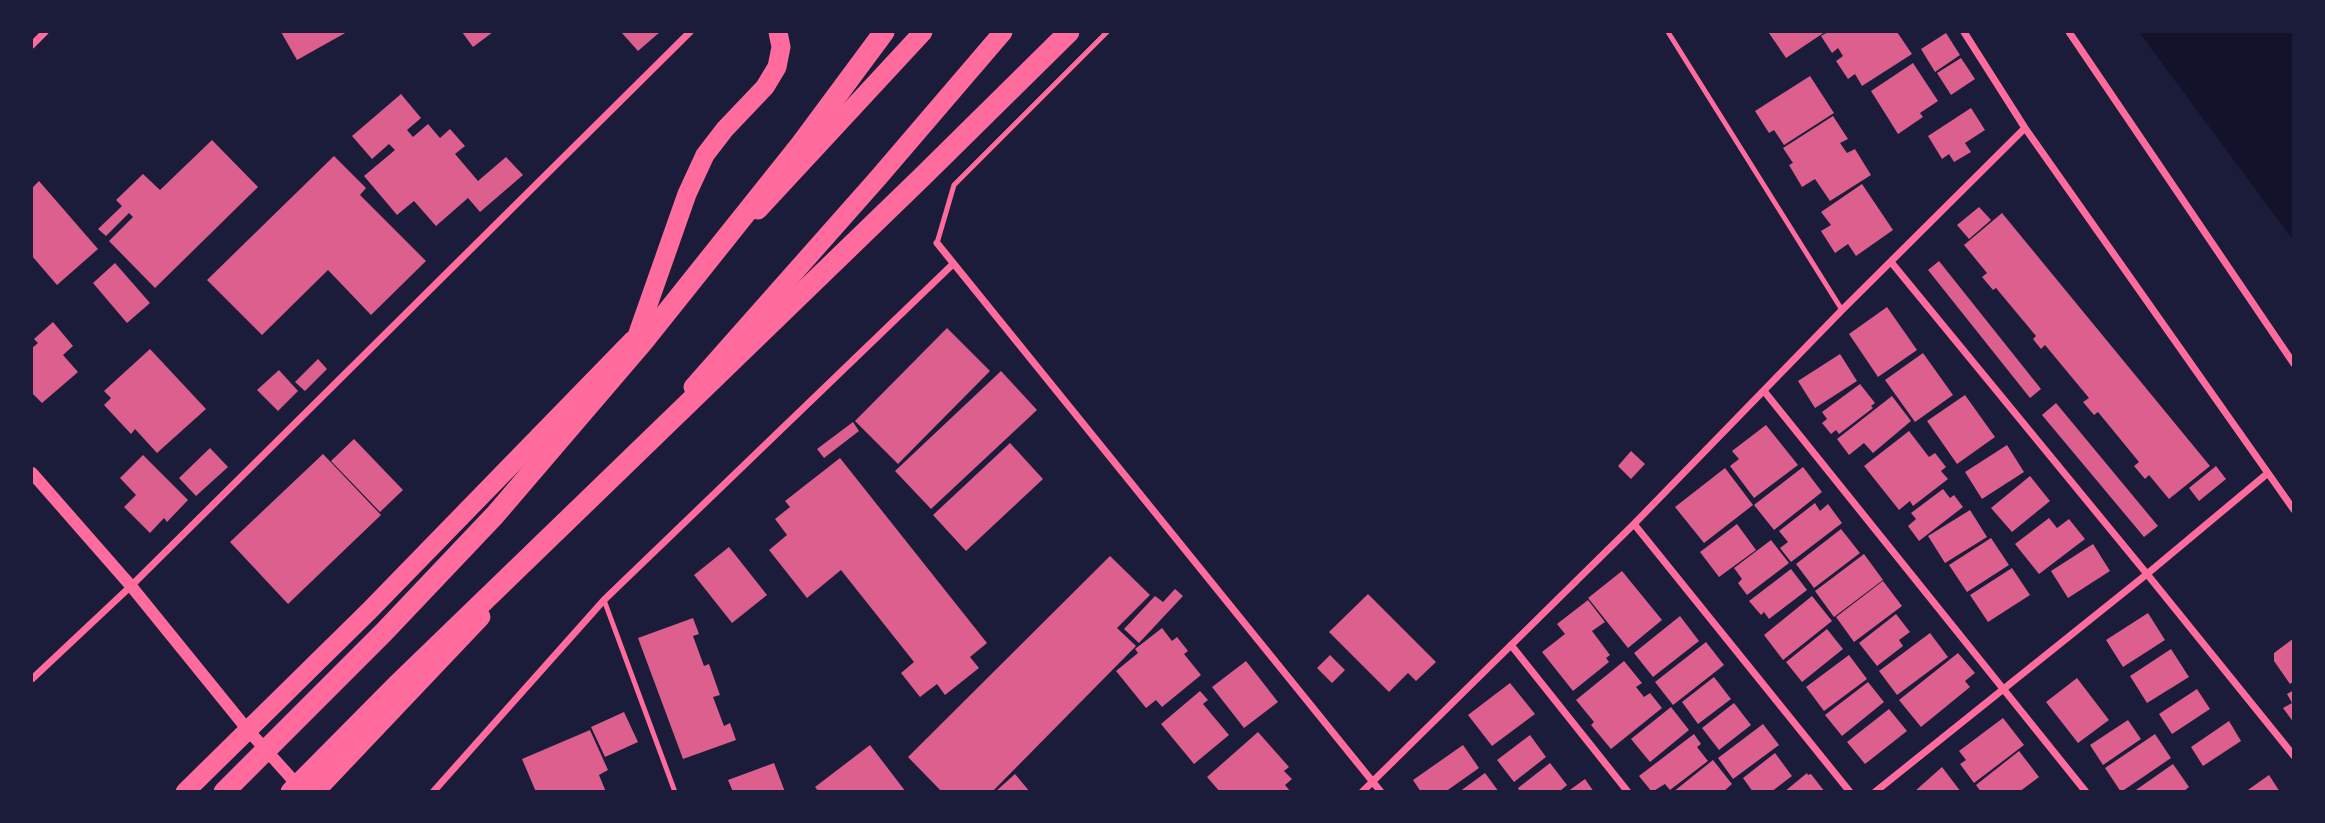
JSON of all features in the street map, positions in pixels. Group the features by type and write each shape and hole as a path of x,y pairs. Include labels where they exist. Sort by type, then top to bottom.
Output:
{"highway":[{"path":"637,336 687,194 705,155 725,129 765,88 777,67 781,47 778,32"},
{"path":"224,792 384,632 495,515 643,342 800,144 884,32"},
{"path":"185,792 369,611 637,336 792,176 923,32"},
{"path":"315,792 573,523 878,178 1003,32"},
{"path":"291,792 397,685 1069,32"}],"street":[{"path":"32,45 45,32"},
{"path":"32,679 131,586 690,32"},
{"path":"1964,32 2025,128 2294,510"},
{"path":"2069,32 2294,364"},
{"path":"1362,792 1634,524 1842,310 2025,128"},
{"path":"937,243 1381,792"},
{"path":"1891,262 2294,756"},
{"path":"433,792 604,600 953,264"},
{"path":"1764,391 2086,792"},
{"path":"32,473 131,586 247,729 303,792"},
{"path":"1875,792 2147,574 2268,473"},
{"path":"1634,524 1850,792"},
{"path":"1511,645 1628,792"}],"lane":[{"path":"937,243 954,185 1107,32"},
{"path":"1668,32 1842,310"},
{"path":"604,600 675,792"}],"shaded area":[{"path":"2139,32 2293,32 2293,240"}],"building":[{"path":"281,32 347,32 297,60"},
{"path":"462,32 493,32 473,47"},
{"path":"621,32 660,32 638,51"},
{"path":"1825,32 1786,58 1769,33"},
{"path":"1828,32 1897,32 1912,54 1862,86 1855,74 1848,79 1836,61 1843,56 1838,48 1832,53 1821,36"},
{"path":"1946,33 1960,55 1935,72 1921,49"},
{"path":"1961,58 1975,79 1951,95 1937,73"},
{"path":"1913,63 1938,101 1920,113 1923,117 1898,134 1871,91"},
{"path":"1810,76 1834,113 1784,145 1774,130 1769,133 1755,111"},
{"path":"401,94 421,118 407,130 413,137 428,124 440,138 450,129 465,146 455,154 478,181 506,157 523,175 480,212 468,198 436,226 414,201 397,215 364,176 395,150 389,144 372,159 352,136"},
{"path":"1971,108 1985,130 1965,143 1971,152 1954,162 1949,154 1942,159 1928,136"},
{"path":"1833,116 1848,139 1840,143 1847,153 1855,149 1871,175 1830,201 1815,179 1802,187 1789,165 1793,163 1783,148"},
{"path":"212,140 258,187 155,288 109,241 133,217 129,213 106,236 98,229 122,206 116,200 143,174 160,190"},
{"path":"334,156 366,188 360,195 426,261 371,315 328,270 262,335 207,280"},
{"path":"39,181 98,249 57,285 32,256 32,188"},
{"path":"1862,184 1893,230 1856,256 1848,244 1835,253 1821,231 1831,225 1821,212"},
{"path":"1979,207 1991,220 1969,239 1957,225"},
{"path":"2002,213 2210,466 2169,499 2149,475 2145,479 2134,466 2139,462 2098,412 2094,415 2083,402 2089,398 2045,345 2041,349 2033,339 2036,336 1996,288 1993,290 1982,277 1987,273 1964,245"},
{"path":"1939,261 2041,389 2030,398 1928,270"},
{"path":"115,263 150,303 127,323 93,283"},
{"path":"1887,307 1917,350 1878,377 1849,334"},
{"path":"53,322 73,346 63,355 78,372 42,403 32,393 32,348 38,343 34,339"},
{"path":"947,328 990,371 898,464 855,421"},
{"path":"150,349 206,409 157,453 135,429 131,434 104,405 111,398 104,391"},
{"path":"1923,353 1953,395 1915,422 1885,380"},
{"path":"1840,354 1857,381 1815,408 1798,381"},
{"path":"318,359 327,369 305,391 295,382"},
{"path":"279,370 298,391 278,411 257,390"},
{"path":"1001,371 1037,410 931,509 895,471"},
{"path":"1860,384 1875,403 1871,406 1873,408 1839,434 1836,430 1831,434 1822,423 1827,419 1822,412"},
{"path":"1965,395 1995,437 1957,464 1927,421"},
{"path":"1892,396 1911,421 1873,453 1864,443 1849,455 1837,439"},
{"path":"2056,403 2158,526 2144,537 2042,415"},
{"path":"853,422 859,431 824,458 817,449"},
{"path":"1766,425 1798,465 1754,498 1730,466 1739,459 1732,451"},
{"path":"1909,431 1929,457 1935,453 1946,467 1941,471 1948,479 1913,506 1910,501 1899,510 1864,466"},
{"path":"354,439 403,490 380,512 331,461"},
{"path":"1010,443 1043,479 966,551 933,515"},
{"path":"2007,445 2024,472 1982,499 1965,472"},
{"path":"210,448 228,467 196,496 179,478"},
{"path":"1631,451 1645,464 1631,479 1618,466"},
{"path":"323,454 381,515 288,604 230,542"},
{"path":"143,455 188,500 167,522 164,518 150,533 124,507 136,495 120,478"},
{"path":"840,458 987,643 970,657 979,668 945,695 937,684 920,697 901,673 914,662 841,570 807,598 769,550 787,535 775,519 790,507 785,501"},
{"path":"2216,466 2226,479 2199,501 2189,488"},
{"path":"1803,467 1822,492 1774,530 1754,505"},
{"path":"1725,468 1753,505 1704,543 1675,507"},
{"path":"2030,476 2050,501 2012,532 1991,508"},
{"path":"1943,489 1950,498 1954,495 1963,507 1919,541 1908,526 1916,519 1911,513"},
{"path":"1815,503 1820,511 1828,504 1842,523 1791,562 1780,548 1788,542 1779,531"},
{"path":"1970,510 1987,537 1945,563 1928,536"},
{"path":"2049,518 2057,528 2069,519 2085,539 2039,574 2015,544"},
{"path":"1737,524 1756,550 1719,577 1700,552"},
{"path":"1841,529 1860,553 1814,588 1796,564"},
{"path":"1991,538 2009,565 1967,592 1949,565"},
{"path":"1771,540 1789,563 1747,595 1738,583 1742,579 1734,568"},
{"path":"2093,544 2110,571 2068,598 2051,571"},
{"path":"729,547 767,595 732,623 694,575"},
{"path":"1864,554 1883,580 1834,617 1815,591"},
{"path":"1110,556 1150,595 1117,628 1136,646 992,792 942,792 908,757"},
{"path":"2012,568 2030,595 1988,622 1970,595"},
{"path":"1791,569 1807,590 1769,619 1764,612 1761,615 1749,601"},
{"path":"1622,571 1662,620 1628,648 1588,598"},
{"path":"1883,581 1902,606 1854,642 1836,617"},
{"path":"1175,589 1183,596 1139,643 1124,629 1155,596 1163,602"},
{"path":"1368,594 1436,662 1416,681 1408,673 1389,692 1329,632"},
{"path":"1812,596 1832,621 1783,660 1764,635"},
{"path":"1588,600 1605,622 1592,631 1610,655 1606,658 1609,662 1573,691 1542,652 1565,634 1557,624"},
{"path":"2148,613 2165,640 2123,667 2106,640"},
{"path":"1896,614 1910,632 1899,640 1903,646 1877,666 1859,643"},
{"path":"1680,616 1699,641 1653,677 1634,653"},
{"path":"693,618 699,634 693,636 704,666 709,664 720,695 713,697 724,726 730,723 736,740 683,759 638,638"},
{"path":"1162,628 1172,641 1177,637 1188,651 1184,654 1201,675 1162,707 1156,700 1146,708 1116,671 1138,653 1135,649"},
{"path":"1827,629 1843,649 1802,682 1786,662"},
{"path":"1930,633 1948,657 1897,695 1879,671"},
{"path":"2294,638 2294,681 2290,684 2274,661 2274,653"},
{"path":"1706,642 1724,665 1673,705 1655,682"},
{"path":"2171,649 2189,677 2147,703 2130,676"},
{"path":"1958,653 1975,673 1965,681 1970,687 1921,727 1899,700"},
{"path":"1330,655 1345,670 1332,683 1317,668"},
{"path":"1849,655 1867,679 1824,711 1806,687"},
{"path":"1246,661 1278,702 1244,728 1212,687"},
{"path":"1624,661 1642,683 1636,687 1644,697 1650,693 1662,708 1611,749 1591,725 1594,722 1576,700"},
{"path":"1714,677 1731,699 1698,724 1682,702"},
{"path":"2077,678 2109,720 2078,743 2046,702"},
{"path":"1868,682 1884,702 1842,736 1825,715"},
{"path":"1510,683 1535,714 1492,746 1468,715"},
{"path":"2197,689 2210,709 2172,734 2159,714"},
{"path":"2294,690 2294,723 2283,708 2292,703 2287,694"},
{"path":"1200,691 1208,700 1203,704 1229,735 1194,764 1161,724"},
{"path":"1734,703 1751,725 1719,750 1702,728"},
{"path":"1671,707 1689,730 1650,762 1631,739"},
{"path":"1889,709 1907,731 1865,764 1847,742"},
{"path":"624,712 638,742 605,757 591,727"},
{"path":"2003,718 2024,745 1974,783 1960,764 1966,760 1959,751"},
{"path":"2128,720 2141,739 2103,765 2090,745"},
{"path":"2229,721 2241,741 2203,766 2191,747"},
{"path":"1763,724 1779,745 1733,779 1718,758"},
{"path":"590,730 608,770 599,775 606,792 536,792 522,759"},
{"path":"1258,732 1289,767 1284,771 1292,779 1285,785 1291,792 1220,792 1207,777"},
{"path":"1694,734 1701,744 1697,747 1708,761 1670,790 1665,784 1652,792 1639,776"},
{"path":"2155,734 2171,758 2121,792 2105,768"},
{"path":"1530,735 1546,757 1514,782 1497,760"},
{"path":"870,745 906,792 819,792 815,787"},
{"path":"1463,745 1479,768 1445,792 1421,792 1413,780"},
{"path":"2019,751 2039,777 2019,792 1981,792 1976,785"},
{"path":"1775,753 1792,776 1771,792 1753,792 1743,778"},
{"path":"1713,760 1732,784 1723,792 1673,792"},
{"path":"774,763 785,792 733,792 728,780"},
{"path":"1550,763 1567,785 1559,792 1520,792 1518,788"},
{"path":"2173,764 2189,787 2183,792 2133,792"},
{"path":"1942,767 1961,792 1914,792"},
{"path":"1485,773 1499,792 1459,792"},
{"path":"1807,773 1811,774 1825,792 1784,792"},
{"path":"1015,774 1030,792 995,792"},
{"path":"2269,775 2280,792 2245,792"},
{"path":"1585,779 1594,792 1567,792"}]}
